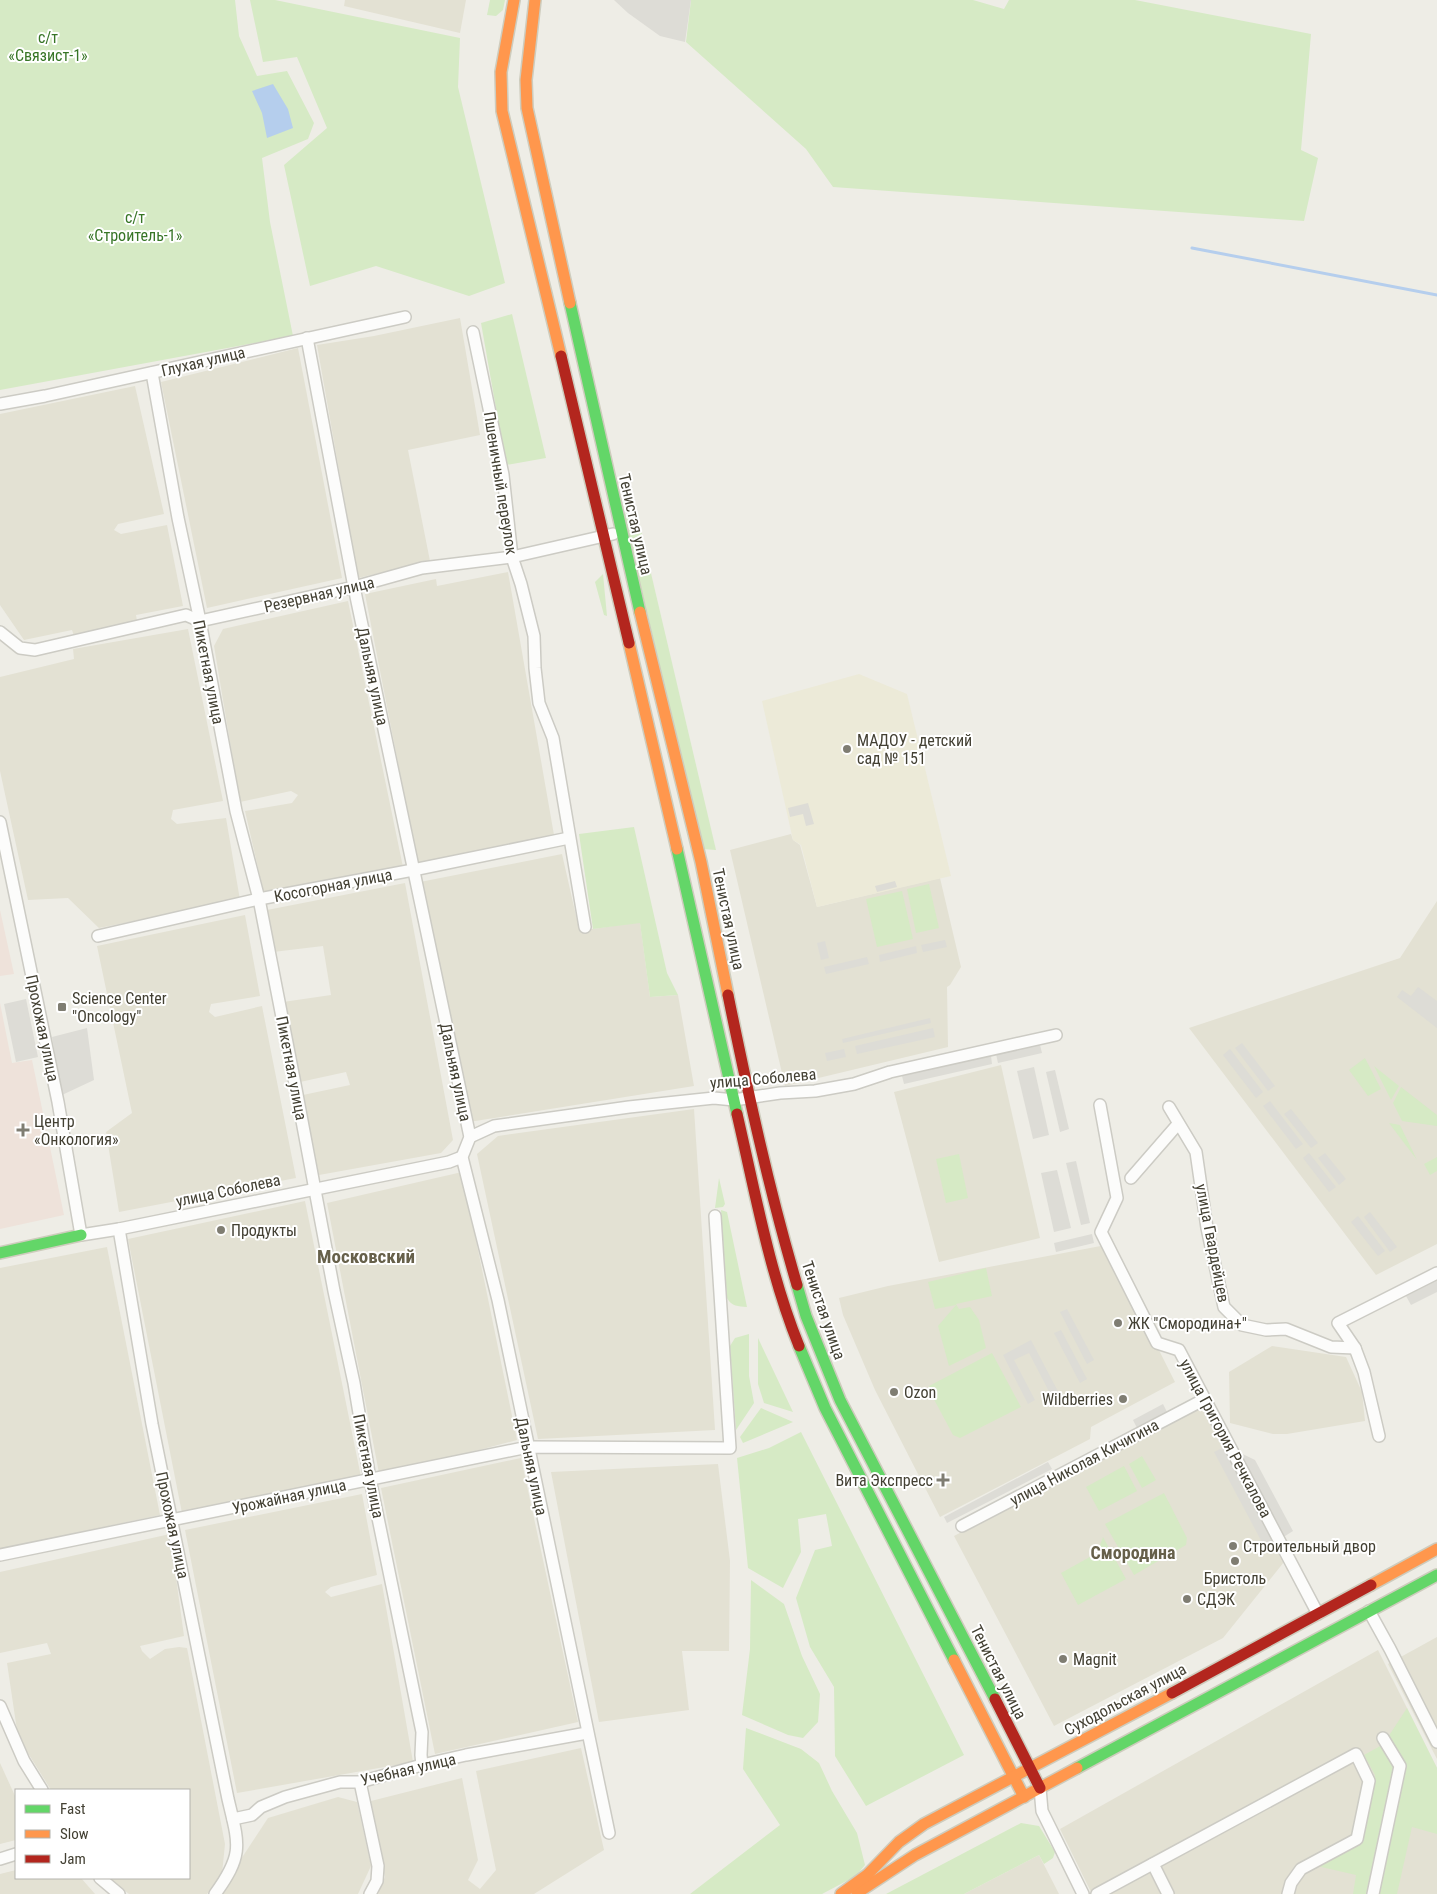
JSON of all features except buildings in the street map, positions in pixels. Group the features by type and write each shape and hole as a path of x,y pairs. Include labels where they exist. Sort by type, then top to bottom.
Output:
{"main road":[{"name":"Тенистая улица","path":"514,0 501,72 502,111 604,536 765,1236 789,1321 825,1408 1024,1797"},
{"name":"Тенистая улица","path":"534,6 526,80 526,108 621,532 701,862 749,1098 782,1236 806,1316 840,1400 1040,1788"},
{"name":"улица Соболева","path":"0,1253 82,1235"},
{"name":"Суходольская улица","path":"841,1894 867,1875 911,1832 1437,1549"},
{"path":"855,1894 915,1855 1437,1575"}],"street":[{"name":"Глухая улица","path":"0,404 45,396 405,317"},
{"name":"Пшеничный переулок","path":"473,332 503,475 512,557 534,636 535,668 540,703 553,738 585,927"},
{"name":"Дальняя улица","path":"307,338 354,587 470,1137 462,1156 498,1300 609,1832"},
{"name":"Пикетная улица","path":"152,373 178,518 200,621 236,811 259,899 334,1291 354,1383 370,1479 422,1732 420,1756 422,1765"},
{"name":"Резервная улица","path":"0,632 20,648 35,650 186,615 200,621 354,587 422,568 512,557 621,532"},
{"name":"Прохожая улица","path":"0,822 58,1102 82,1235"},
{"name":"Косогорная улица","path":"98,936 259,899 569,838"},
{"name":"улица Соболева","path":"470,1137 494,1126 629,1107 714,1098 734,1100 780,1093 815,1091 854,1084 890,1072 1056,1035"},
{"name":"улица Григория Речкалова","path":"1100,1105 1117,1198 1101,1232 1157,1343 1179,1350 1318,1614"},
{"name":"улица Гвардейцев","path":"1169,1107 1196,1152 1207,1228 1224,1307 1242,1325 1266,1330 1286,1329 1331,1347 1355,1348"},
{"path":"1131,1178 1178,1124"},
{"name":"улица Соболева","path":"82,1235 119,1230 450,1162 462,1156"},
{"name":"Урожайная улица","path":"0,1555 528,1447 730,1448 715,1216"},
{"name":"Прохожая улица","path":"119,1230 152,1424 237,1832 237,1856 229,1874 215,1894"},
{"path":"1378,1436 1364,1372 1355,1348 1338,1322 1437,1273"},
{"name":"улица Николая Кичигина","path":"962,1526 1205,1399"},
{"path":"1369,1611 1437,1742"},
{"path":"0,1706 24,1761 41,1789"},
{"name":"Учебная улица","path":"233,1819 252,1815 261,1807 285,1797 340,1782 360,1782 422,1765 587,1733"},
{"path":"1374,1894 1400,1766 1382,1738"},
{"path":"1097,1894 1356,1754 1369,1781 1357,1839 1301,1868 1291,1883 1288,1894"},
{"path":"360,1782 378,1866 377,1881 370,1894"},
{"path":"1040,1788 1042,1811 1083,1894"},
{"path":"1024,1797 1042,1811"},
{"path":"0,1859 15,1854"},
{"path":"1153,1864 1168,1894"},
{"path":"101,1879 119,1894"}],"shaded area":[{"path":"345,0 466,0 460,33 344,6"},
{"path":"614,0 691,0 685,42 660,36 628,13"},
{"path":"460,318 480,435 408,450 430,561 358,578 317,345 374,336"},
{"path":"298,348 342,578 207,608 161,382"},
{"path":"135,386 164,514 118,524 114,530 121,534 167,525 183,606 136,615 137,621 74,636 72,630 24,640 0,605 0,414"},
{"path":"508,572 554,835 418,865 365,594 436,579 437,586"},
{"path":"348,601 403,867 264,894 245,811 292,803 298,795 291,791 240,802 214,646 223,629"},
{"path":"188,629 223,801 173,810 171,819 177,824 226,818 240,900 99,928 68,898 28,900 0,771 0,677 74,659 73,649"},
{"name":"МАДОУ - детский сад № 151","path":"859,674 907,694 951,876 817,907 801,845 793,840 762,701"},
{"path":"808,803 814,824 806,826 803,814 790,817 788,808"},
{"path":"791,834 793,840 800,845 817,907 940,878 961,967 947,987 948,1047 785,1086 730,850"},
{"path":"562,854 579,929 593,929 640,922 650,997 678,995 694,1086 469,1122 420,882"},
{"path":"895,881 897,887 877,892 875,886"},
{"path":"405,883 453,1140 441,1153 319,1175 303,1095 350,1085 346,1072 300,1082 283,1002 331,995 323,946 273,952 267,910"},
{"path":"1437,901 1437,1244 1376,1275 1189,1028 1400,958"},
{"path":"0,910 14,974 0,976"},
{"path":"245,915 260,996 211,1004 209,1012 215,1017 262,1006 296,1178 119,1212 106,1132 132,1113 97,946"},
{"path":"945,940 947,947 923,952 921,945"},
{"path":"825,941 829,958 821,960 817,943"},
{"path":"916,946 917,953 880,962 879,955"},
{"path":"867,957 869,964 826,974 824,967"},
{"path":"1418,987 1437,1001 1437,1028 1397,997 1402,990 1411,996"},
{"path":"26,999 38,1057 16,1062 4,1004"},
{"name":"Центр «Онкология»","path":"0,1003 12,1063 32,1060 64,1215 0,1229"},
{"path":"930,1018 931,1023 843,1043 842,1039"},
{"path":"87,1028 94,1080 62,1095 52,1037"},
{"path":"933,1028 935,1037 857,1054 855,1046"},
{"path":"1242,1043 1275,1086 1268,1091 1235,1048"},
{"path":"1040,1045 1042,1053 998,1063 996,1054"},
{"path":"844,1049 846,1057 827,1061 825,1053"},
{"path":"1230,1049 1263,1092 1256,1098 1223,1055"},
{"path":"991,1056 992,1064 904,1084 902,1076"},
{"path":"1001,1065 1040,1238 939,1262 894,1092"},
{"path":"1034,1067 1049,1135 1033,1139 1017,1071"},
{"path":"1055,1070 1069,1129 1060,1132 1046,1072"},
{"path":"1270,1101 1303,1144 1296,1149 1263,1106"},
{"path":"694,1109 715,1430 538,1439 477,1154 498,1136"},
{"path":"1291,1109 1318,1143 1311,1148 1284,1114"},
{"path":"1309,1153 1336,1187 1329,1192 1303,1158"},
{"path":"1325,1153 1346,1179 1339,1185 1318,1158"},
{"path":"1076,1161 1090,1223 1081,1225 1066,1163"},
{"path":"1057,1170 1071,1228 1054,1232 1041,1173"},
{"path":"462,1172 517,1440 449,1458 379,1473 327,1203"},
{"path":"305,1201 361,1477 182,1513 128,1239"},
{"path":"1370,1212 1397,1247 1390,1252 1364,1217"},
{"path":"1358,1216 1385,1251 1378,1256 1351,1222"},
{"path":"1092,1234 1094,1243 1056,1252 1054,1243"},
{"path":"1106,1245 1175,1382 1091,1427 1090,1439 940,1517 875,1390 843,1315 839,1298 888,1286"},
{"path":"107,1247 160,1515 0,1549 0,1268"},
{"path":"1437,1280 1437,1292 1411,1305 1406,1296"},
{"path":"1067,1309 1094,1360 1087,1364 1060,1312"},
{"path":"1061,1330 1087,1379 1080,1383 1054,1333"},
{"path":"1031,1340 1062,1399 1055,1403 1029,1353 1014,1360 1035,1400 1028,1404 1003,1355"},
{"path":"1272,1346 1346,1357 1362,1392 1365,1421 1287,1434 1273,1434 1230,1423 1229,1372"},
{"path":"1163,1404 1167,1412 1137,1428 1133,1420"},
{"path":"1204,1406 1284,1562 1223,1638 1054,1726 954,1536"},
{"path":"1226,1446 1255,1460 1293,1531 1274,1543 1264,1546 1214,1452"},
{"path":"521,1458 578,1722 435,1754 381,1488"},
{"path":"1048,1462 1052,1469 947,1523 944,1517"},
{"path":"718,1464 730,1561 729,1651 682,1651 689,1710 599,1722 551,1472"},
{"path":"362,1494 377,1575 331,1587 325,1592 331,1597 382,1584 413,1762 237,1793 185,1530"},
{"path":"170,1534 184,1636 140,1646 150,1659 165,1649 187,1648 225,1844 222,1874 207,1894 129,1894 110,1879 190,1879 190,1789 50,1789 18,1737 7,1663 51,1654 47,1643 0,1653 0,1572"},
{"path":"1437,1637 1437,1759 1388,1664"},
{"path":"1378,1650 1437,1768 1437,1894 1092,1894 1060,1829"},
{"path":"581,1748 604,1850 534,1894 378,1894 385,1877 371,1801 462,1778 478,1860 468,1880 480,1889 496,1870 476,1771"},
{"path":"0,1763 15,1796 15,1840 0,1844"},
{"path":"338,1797 357,1802 371,1866 358,1894 218,1894 268,1818"},
{"path":"1039,1855 1059,1894 964,1894"},
{"path":"15,1870 15,1879 82,1879 95,1894 0,1894 0,1874"}],"green space":[{"name":"с/т «Строитель-1»","path":"0,0 235,0 239,36 257,76 287,71 314,123 308,139 262,158 270,222 293,336 0,390"},
{"path":"250,0 275,0 460,38 458,87 505,283 469,296 376,266 310,286 284,165 327,128 297,57 263,62"},
{"path":"490,0 505,0 503,10 496,16 487,15"},
{"path":"691,0 973,0 1004,9 1009,0 1135,0 1311,34 1301,150 1318,158 1304,221 833,187 806,149 686,42"},
{"path":"512,314 546,458 506,465 481,323"},
{"path":"632,513 638,516 645,547 641,551 632,554 623,515"},
{"path":"636,566 650,569 716,850 703,849"},
{"path":"603,574 607,616 604,615 595,582"},
{"path":"634,827 667,973 678,995 650,997 640,923 593,929 579,834"},
{"path":"929,884 939,928 916,933 907,889"},
{"path":"902,891 913,939 877,947 866,899"},
{"path":"1365,1058 1381,1089 1368,1096 1349,1070"},
{"path":"1374,1066 1399,1086 1391,1100"},
{"path":"1401,1087 1437,1115 1437,1126 1402,1121 1393,1103"},
{"path":"1389,1123 1400,1125 1417,1160"},
{"path":"959,1154 968,1198 946,1203 936,1159"},
{"path":"1437,1157 1437,1171 1430,1175 1424,1164"},
{"path":"719,1178 725,1204 723,1207 715,1208"},
{"path":"721,1210 727,1212 747,1307 733,1305 727,1298"},
{"path":"986,1268 992,1296 956,1304 959,1309 970,1307 979,1320 986,1348 949,1366 938,1326 956,1305 935,1309 928,1282"},
{"path":"749,1334 749,1376 754,1403 736,1430 730,1346 735,1338"},
{"path":"758,1338 793,1412 764,1403 758,1384"},
{"path":"992,1353 1021,1407 960,1438 953,1435 929,1390 929,1386"},
{"path":"761,1408 793,1422 743,1443 740,1437"},
{"path":"801,1432 964,1755 866,1806 835,1756 834,1687 810,1647 796,1598 815,1550 832,1546 826,1514 798,1519 801,1552 783,1588 748,1568 737,1458 769,1448"},
{"path":"1142,1456 1156,1480 1142,1488 1129,1464"},
{"path":"1124,1466 1137,1491 1099,1511 1086,1487"},
{"path":"1164,1493 1187,1538 1186,1545 1134,1575 1105,1524"},
{"path":"1103,1537 1126,1579 1078,1605 1061,1573 1097,1553"},
{"path":"751,1580 784,1604 802,1656 820,1694 818,1722 803,1738 788,1735 742,1715 750,1649"},
{"path":"1407,1708 1437,1768 1437,1834 1412,1827 1397,1894 1379,1894 1406,1766 1388,1737"},
{"path":"746,1728 801,1749 819,1763 832,1791 857,1833 865,1865 856,1876 822,1894 690,1894 780,1825 743,1769"},
{"path":"1382,1745 1394,1764 1366,1894 1353,1894 1356,1875 1317,1866 1361,1843 1375,1775 1364,1755"},
{"path":"1021,1823 1039,1826 1055,1852 1053,1858 1044,1864 1039,1855 964,1894 886,1894"}],"water":[{"path":"273,84 288,109 293,128 267,138 262,113 252,91"}],"waterway":[{"path":"1192,248 1437,295"}],"traffic: fast":[{"path":"570,303 640,612"},
{"path":"677,849 737,1114"},
{"path":"0,1253 81,1235"},
{"path":"797,1285 806,1316 840,1400 995,1699"},
{"path":"799,1346 825,1408 954,1660"},
{"path":"1077,1768 1437,1575"}],"traffic: slow":[{"path":"514,0 501,72 502,111 561,356"},
{"path":"535,0 526,80 527,108 570,303"},
{"path":"640,612 701,862 728,995"},
{"path":"629,643 677,849"},
{"path":"1371,1585 1437,1549"},
{"path":"954,1660 1024,1797"},
{"path":"841,1894 867,1875 899,1842 924,1824 1172,1693"},
{"path":"857,1893 915,1855 1077,1768"}],"traffic: jam":[{"path":"561,356 629,643"},
{"path":"728,995 777,1213 797,1285"},
{"path":"737,1114 771,1260 788,1318 799,1346"},
{"path":"1172,1693 1371,1585"},
{"path":"995,1699 1040,1788"}],"place":[{"name":"МАДОУ - детский сад № 151","path":"847,749"},
{"name":"Science Center \"Oncology\"","path":"62,1007"},
{"name":"Центр «Онкология»","path":"23,1130"},
{"name":"Продукты","path":"221,1230"},
{"name":"ЖК \"Смородина+\"","path":"1118,1323"},
{"name":"Ozon","path":"894,1392"},
{"name":"Wildberries","path":"1123,1399"},
{"name":"Вита Экспресс","path":"943,1480"},
{"name":"Строительный двор","path":"1233,1546"},
{"name":"Бристоль","path":"1235,1561"},
{"name":"СДЭК","path":"1187,1599"},
{"name":"Magnit","path":"1063,1659"}],"district":[{"name":"Московский","path":"366,1256"},
{"name":"Смородина","path":"1133,1553"}],"park label":[{"name":"с/т «Связист-1»","path":"48,46"}]}
